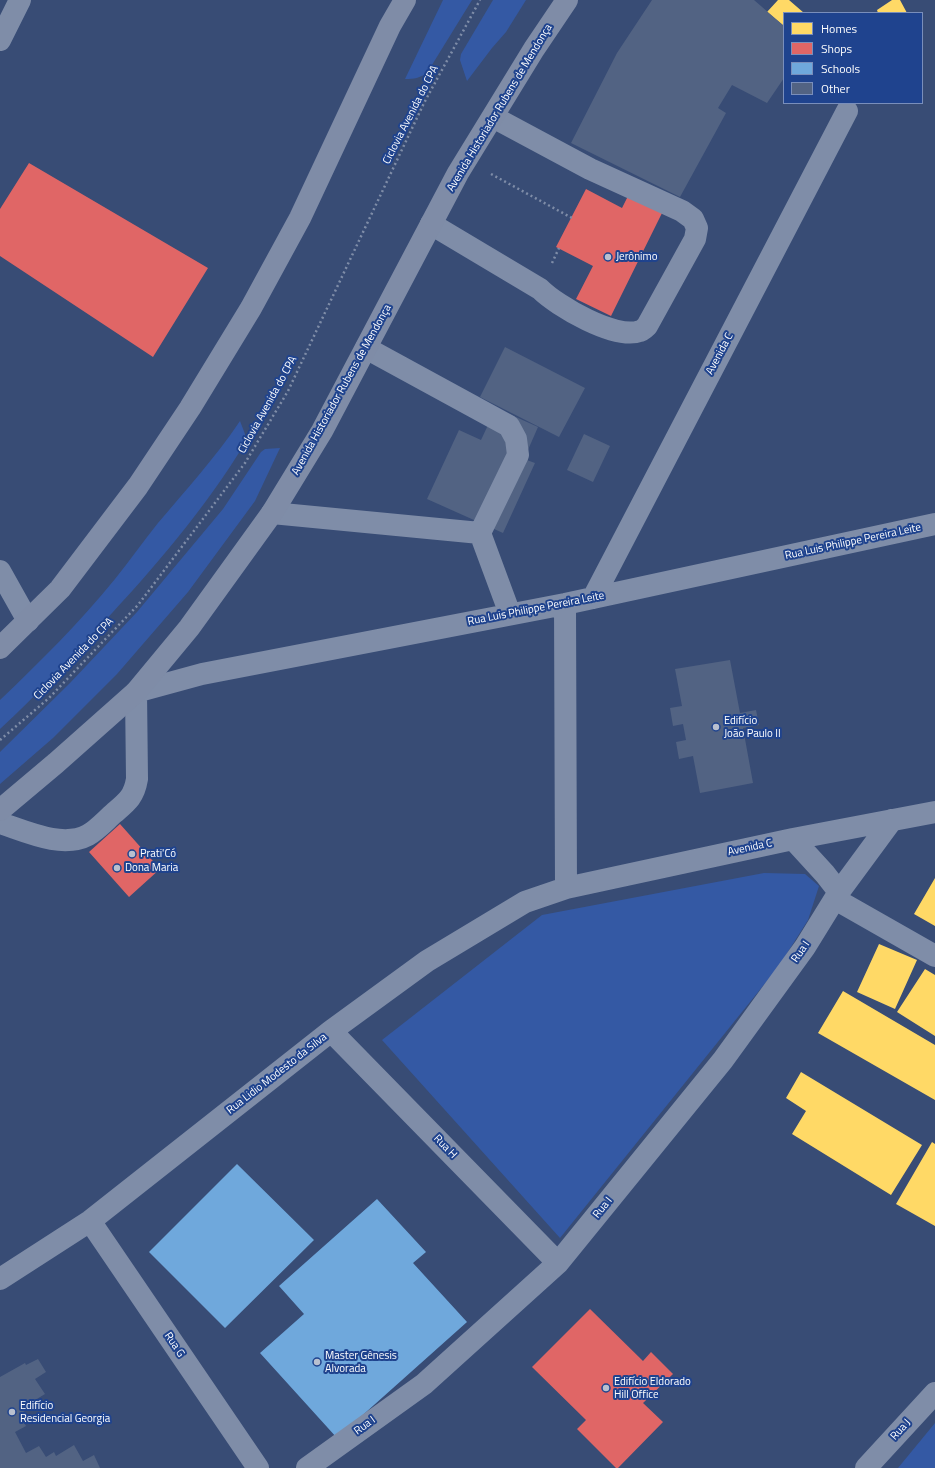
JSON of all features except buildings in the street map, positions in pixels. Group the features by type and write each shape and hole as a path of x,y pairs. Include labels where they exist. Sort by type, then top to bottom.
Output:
{"main road":[{"path":"0,648 60,589 138,486 190,408 243,321 300,218 390,26 405,0"},
{"name":"Avenida Historiador Rubens de Mendonça","path":"0,810 136,692 189,628 272,513 322,431 466,160 567,0"}],"street":[{"path":"0,40 20,0"},
{"name":"Avenida C","path":"593,598 848,111"},
{"path":"431,224 540,289 551,298 586,319 605,328 618,332 640,332 648,326 694,239 697,228 693,219 682,211 590,169 493,117"},
{"path":"366,348 509,426 516,439 518,455 480,533 510,614"},
{"path":"272,513 480,533"},
{"name":"Rua Luis Philippe Pereira Leite","path":"136,692 202,674 565,604 935,524"},
{"path":"0,571 28,622"},
{"path":"565,604 566,888"},
{"path":"0,823 46,839 75,840 89,835 130,800 135,790 136,779 136,692"},
{"name":"Avenida C","path":"566,888 793,839 935,812"},
{"name":"Rua I","path":"307,1468 424,1384 558,1263 723,1060 805,947 837,895 892,820"},
{"path":"793,839 825,874 837,895 935,956"},
{"name":"Rua Lidio Modesto da Silva","path":"0,1279 90,1221 331,1031 427,961 525,902 566,888"},
{"name":"Rua H","path":"331,1031 558,1263"},
{"name":"Rua G","path":"90,1221 258,1468"},
{"name":"Rua J","path":"866,1468 935,1393"}],"path":[{"name":"Ciclovia Avenida do CPA","path":"0,740 49,698 138,605 245,463 288,391 424,103 480,0"},
{"path":"466,160 572,218"}],"shaded area":[{"path":"443,0 472,0 427,73 417,78 405,79"},
{"path":"493,0 526,0 506,32 467,81 460,60 461,54"},
{"path":"240,421 245,434 245,443 196,515 160,560 121,603 52,678 0,729 0,700 30,671 102,595 158,523 210,461"},
{"path":"280,448 255,501 188,592 117,674 53,738 0,784 0,752 70,683 137,612 223,509 261,452 265,449"},
{"path":"764,873 805,874 819,886 808,920 779,966 560,1238 382,1040 542,915"},
{"path":"935,1423 935,1468 898,1468"}],"place":[{"name":"Jerônimo","path":"608,257"},
{"name":"Edifício João Paulo II","path":"716,727"},
{"name":"Prati'Có","path":"132,854"},
{"name":"Dona Maria","path":"117,868"},
{"name":"Master Gênesis Alvorada","path":"317,1362"},
{"name":"Edifício Eldorado Hill Office","path":"606,1388"},
{"name":"Edifício Residencial Georgia","path":"12,1412"}]}
